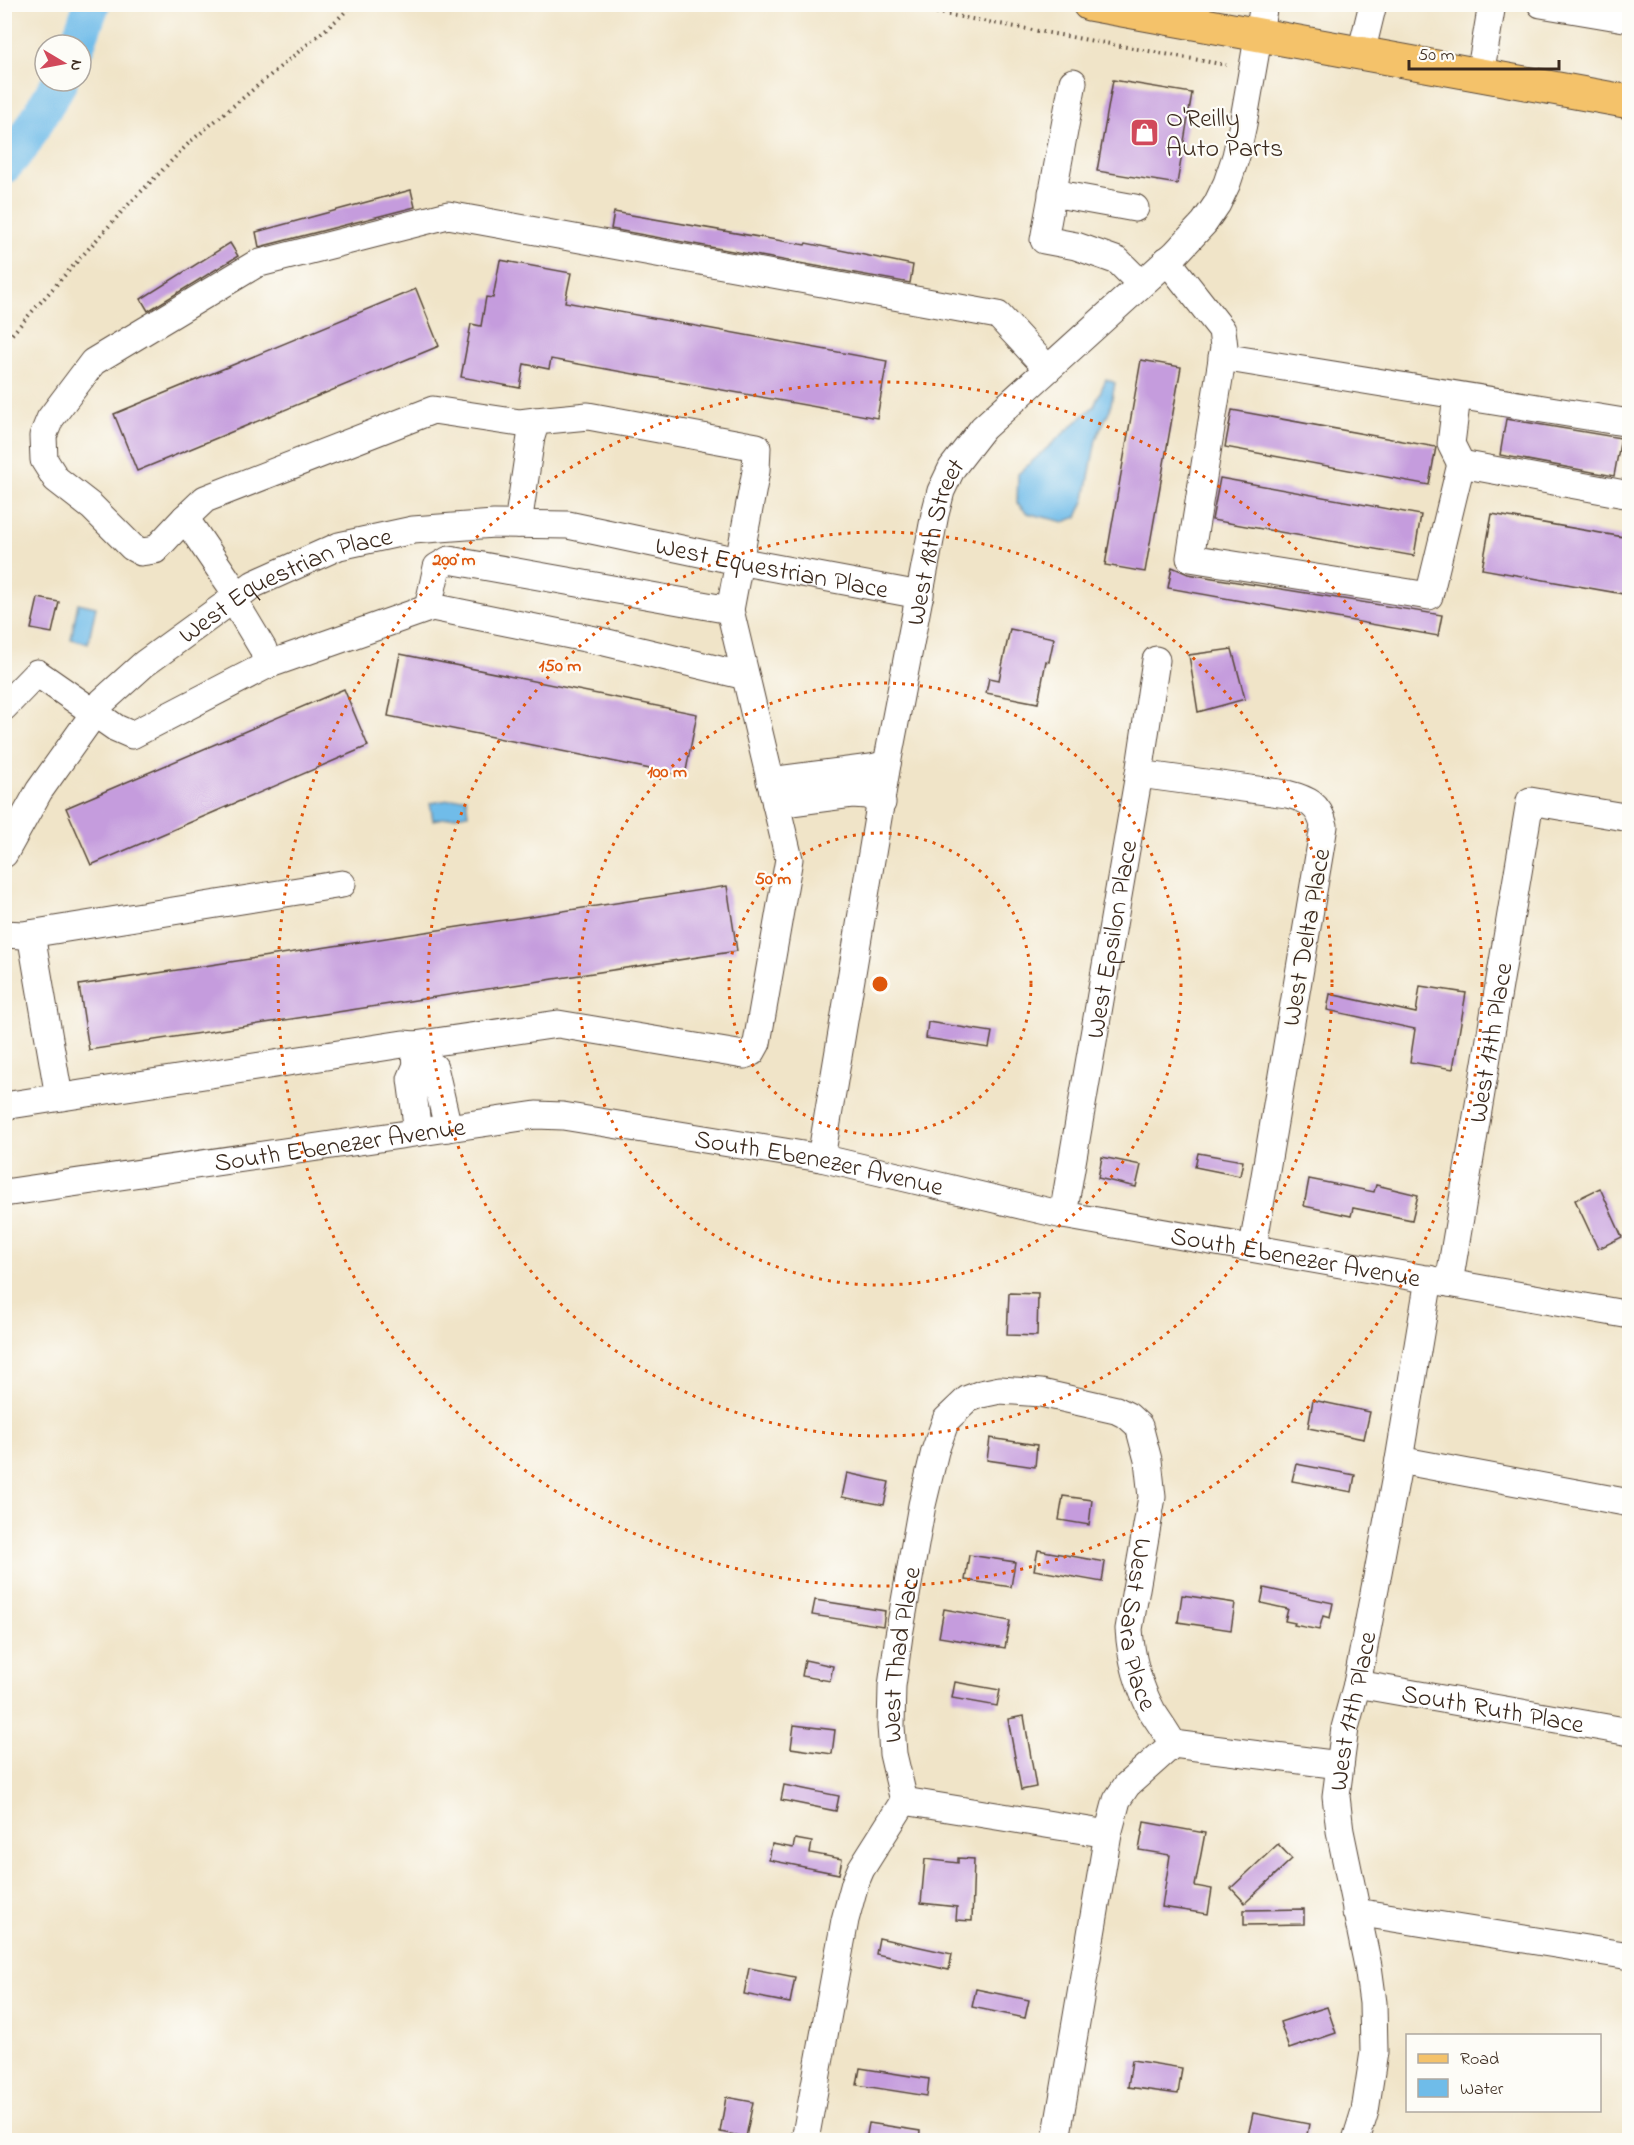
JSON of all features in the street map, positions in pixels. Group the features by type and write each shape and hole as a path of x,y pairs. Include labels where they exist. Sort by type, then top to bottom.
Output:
{"main road":[{"path":"1089,4 1261,20 1361,53 1629,102"}],"street":[{"path":"1361,53 1372,4"},
{"path":"1480,75 1492,4"},
{"path":"1541,4 1629,19"},
{"name":"West 18th Street","path":"821,1158 887,764 934,514 941,491 952,468 983,428 1167,260 1204,223 1217,204 1227,183 1244,124 1261,20"},
{"path":"1073,81 1044,240 1076,246 1119,261 1141,284"},
{"path":"1052,193 1135,208"},
{"path":"416,1055 558,1024 744,1054 752,1052 756,1043 789,859 730,610 756,471 757,447 588,416 520,423 433,410 204,499 155,550 141,552 132,547 92,507 56,479 44,460 43,436 50,419 93,362 256,264 448,215 998,315 1047,368"},
{"path":"1167,260 1222,330 1224,347 1190,558 1429,596 1461,464 1451,444 1466,398"},
{"path":"1222,357 1629,423"},
{"path":"518,524 531,437 536,421"},
{"path":"1461,464 1628,489"},
{"path":"185,518 236,597 263,649 267,665"},
{"name":"West Equestrian Place","path":"4,854 39,791 103,701 144,664 254,584 339,546 413,530 494,524 568,525 738,561 920,595"},
{"path":"431,529 437,567 430,599 432,607"},
{"path":"437,567 449,560 461,561 730,610"},
{"path":"4,707 37,673 116,728 132,735 267,665 432,607 600,641 745,675"},
{"name":"West Epsilon Place","path":"1063,1215 1139,774 1156,660"},
{"path":"773,792 887,764"},
{"name":"West Delta Place","path":"1139,774 1287,794 1307,799 1322,814 1324,826 1253,1247"},
{"path":"773,792 867,795 882,802"},
{"name":"West 17th Place","path":"1364,2139 1374,2052 1373,2003 1368,1966 1340,1831 1336,1796 1345,1728 1357,1684 1400,1460 1438,1281 1530,801 1629,818"},
{"path":"4,934 31,934 342,884"},
{"path":"31,934 59,1097"},
{"path":"4,1106 403,1044 434,1067 448,1128"},
{"path":"416,1055 411,1079 418,1132"},
{"name":"South Ebenezer Avenue","path":"5,1192 536,1115 563,1116 821,1158 1063,1215 1629,1315"},
{"name":"West Thad Place","path":"904,1801 893,1754 892,1686 898,1635 922,1505 935,1451 946,1420 968,1399 1000,1390 1031,1392 1116,1410 1128,1416 1139,1426"},
{"name":"West Sara Place","path":"1139,1426 1148,1460 1152,1497 1129,1629 1130,1647 1138,1681 1153,1713 1173,1744"},
{"path":"1400,1460 1629,1503"},
{"name":"South Ruth Place","path":"1357,1684 1629,1732"},
{"path":"1056,2140 1108,1834 1117,1800 1134,1778 1173,1744 1340,1765"},
{"path":"805,2140 845,1920 855,1882 904,1801 1108,1834"},
{"path":"1356,1912 1629,1956"}],"path":[{"path":"4,343 127,206 191,141 353,4"},
{"path":"889,4 1226,65"}],"water":[{"path":"1106,379 1115,383 1110,409 1096,439 1085,499 1077,517 1064,522 1027,513 1017,503 1018,474 1094,406"},
{"path":"78,603 96,607 88,643 71,639"},
{"path":"466,797 468,814 433,820 430,803"}],"building":[{"name":"O'Reilly Auto Parts","path":"1113,80 1192,93 1177,184 1097,171"},
{"path":"411,190 415,207 259,247 256,232"},
{"path":"614,212 805,245 806,243 913,265 910,283 611,229"},
{"path":"230,243 238,256 148,311 141,299"},
{"path":"500,260 571,273 565,302 887,361 877,418 551,359 549,369 524,364 520,388 461,377 471,324 481,326 486,297 493,298"},
{"path":"416,289 439,346 137,471 114,414"},
{"path":"1141,360 1181,367 1145,572 1105,565"},
{"path":"1232,410 1436,447 1429,485 1225,447"},
{"path":"1506,419 1621,438 1614,476 1500,455"},
{"path":"1220,478 1421,515 1414,556 1212,520"},
{"path":"1492,514 1629,538 1629,595 1482,569"},
{"path":"1172,567 1188,574 1442,615 1438,636 1168,588"},
{"path":"38,598 59,602 52,633 31,629"},
{"path":"1010,629 1054,638 1049,662 1046,661 1038,703 986,693 989,678 999,680"},
{"path":"1232,649 1245,699 1198,712 1189,655"},
{"path":"400,654 697,714 685,776 388,716"},
{"path":"344,689 368,746 91,865 66,808"},
{"path":"727,886 737,951 89,1050 79,985"},
{"path":"1420,986 1466,993 1453,1069 1410,1062 1415,1029 1327,1010 1330,994 1416,1013"},
{"path":"928,1022 992,1032 989,1048 926,1038"},
{"path":"1198,1153 1243,1161 1240,1176 1195,1167"},
{"path":"1102,1157 1141,1165 1136,1187 1098,1178"},
{"path":"1309,1179 1374,1192 1376,1185 1418,1195 1412,1220 1353,1208 1351,1216 1304,1206"},
{"path":"1600,1188 1622,1237 1598,1249 1575,1200"},
{"path":"1009,1293 1038,1294 1037,1336 1007,1335"},
{"path":"1313,1400 1370,1412 1364,1439 1308,1428"},
{"path":"990,1438 1037,1445 1035,1467 987,1460"},
{"path":"1296,1464 1355,1475 1352,1492 1292,1481"},
{"path":"847,1473 889,1482 884,1505 842,1497"},
{"path":"1063,1496 1092,1500 1089,1525 1059,1520"},
{"path":"1038,1550 1105,1562 1102,1582 1034,1570"},
{"path":"969,1555 1015,1562 1011,1587 965,1580"},
{"path":"1264,1588 1333,1603 1330,1618 1323,1616 1319,1630 1285,1621 1288,1609 1261,1603"},
{"path":"1182,1595 1235,1603 1231,1630 1178,1622"},
{"path":"815,1600 885,1611 883,1626 812,1615"},
{"path":"944,1609 1010,1621 1005,1648 939,1637"},
{"path":"805,1660 833,1666 830,1681 802,1676"},
{"path":"955,1682 1000,1690 997,1706 952,1698"},
{"path":"1024,1716 1036,1787 1021,1790 1008,1719"},
{"path":"794,1725 835,1730 832,1754 791,1748"},
{"path":"784,1785 839,1796 836,1811 781,1800"},
{"path":"1144,1822 1205,1833 1195,1886 1212,1889 1208,1914 1162,1907 1170,1855 1139,1850"},
{"path":"795,1839 812,1842 810,1853 842,1859 839,1874 769,1860 772,1844 793,1848"},
{"path":"1278,1844 1292,1859 1245,1903 1231,1888"},
{"path":"958,1858 974,1859 972,1921 956,1920 957,1907 921,1903 925,1859 958,1863"},
{"path":"1304,1909 1304,1924 1244,1925 1244,1910"},
{"path":"879,1938 952,1954 949,1970 876,1954"},
{"path":"749,1968 795,1977 790,2003 744,1994"},
{"path":"976,1989 1029,2000 1025,2018 972,2007"},
{"path":"1327,2007 1336,2033 1289,2049 1280,2022"},
{"path":"1132,2060 1182,2068 1178,2094 1128,2087"},
{"path":"860,2068 929,2079 927,2096 857,2085"},
{"path":"726,2097 753,2102 746,2137 720,2132"},
{"path":"1253,2113 1309,2124 1306,2140 1272,2140 1248,2136"},
{"path":"869,2123 920,2131 919,2140 866,2140"}],"waterway":[{"path":"81,33 92,4"},
{"path":"4,166 21,147 53,93"}],"place":[{"name":"O'Reilly Auto Parts","path":"1145,132"}]}
